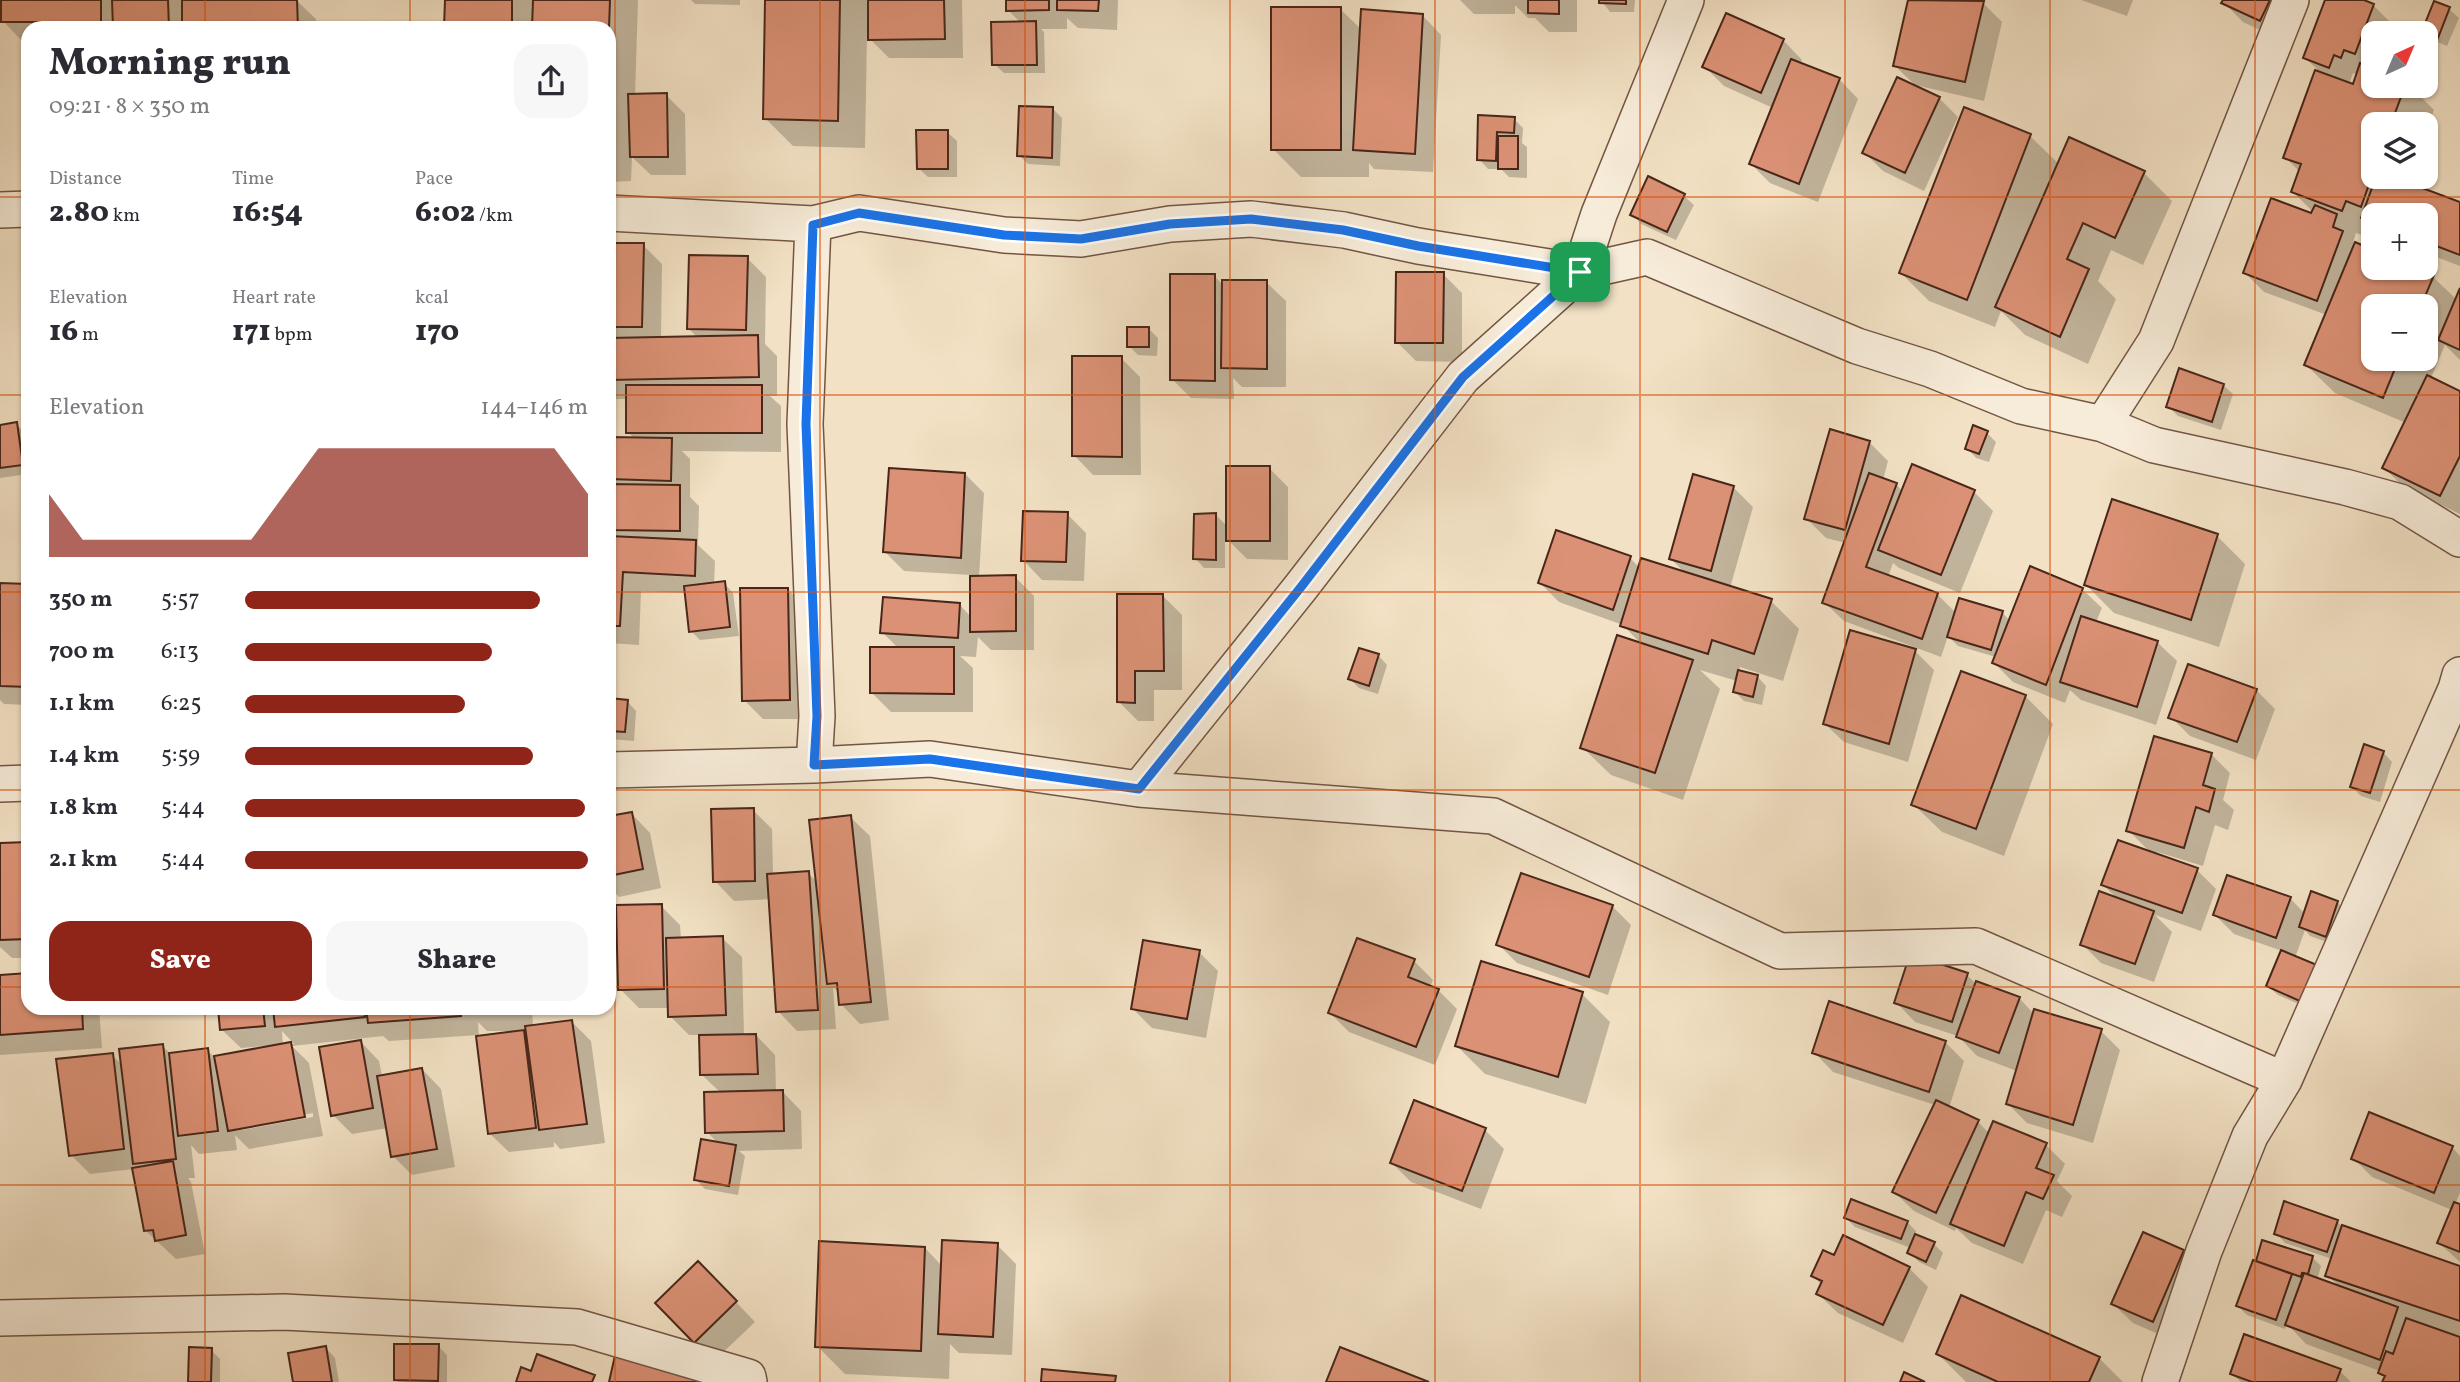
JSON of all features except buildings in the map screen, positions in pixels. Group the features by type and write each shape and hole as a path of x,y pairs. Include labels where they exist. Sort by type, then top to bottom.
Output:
{"street":[{"path":"1139,789 1301,587 1463,377 1580,272 1599,214 1686,0"},
{"path":"2103,424 2156,341 2291,0"},
{"path":"0,210 21,209"},
{"path":"616,213 813,225 859,213 1004,235 1081,239 1170,224 1251,219 1343,230 1418,246 1580,272 1647,257 1857,346 1930,369 2021,406 2103,424 2154,445 2345,487 2400,502 2460,539"},
{"path":"813,225 806,424 817,716 814,765"},
{"path":"2160,1382 2204,1251 2250,1136 2284,1080 2460,676"},
{"path":"616,770 930,759 1139,789 1493,816 1780,951 1976,946 2284,1080"},
{"path":"0,783 21,783"},
{"path":"0,1318 284,1312 577,1327 748,1377 749,1382"}],"route":[{"path":"859,213 1004,235 1081,239 1170,224 1251,219 1343,230 1418,246 1580,272 1463,377 1301,587 1139,789 930,759 814,765 817,716 806,424 813,225 859,213"}]}
